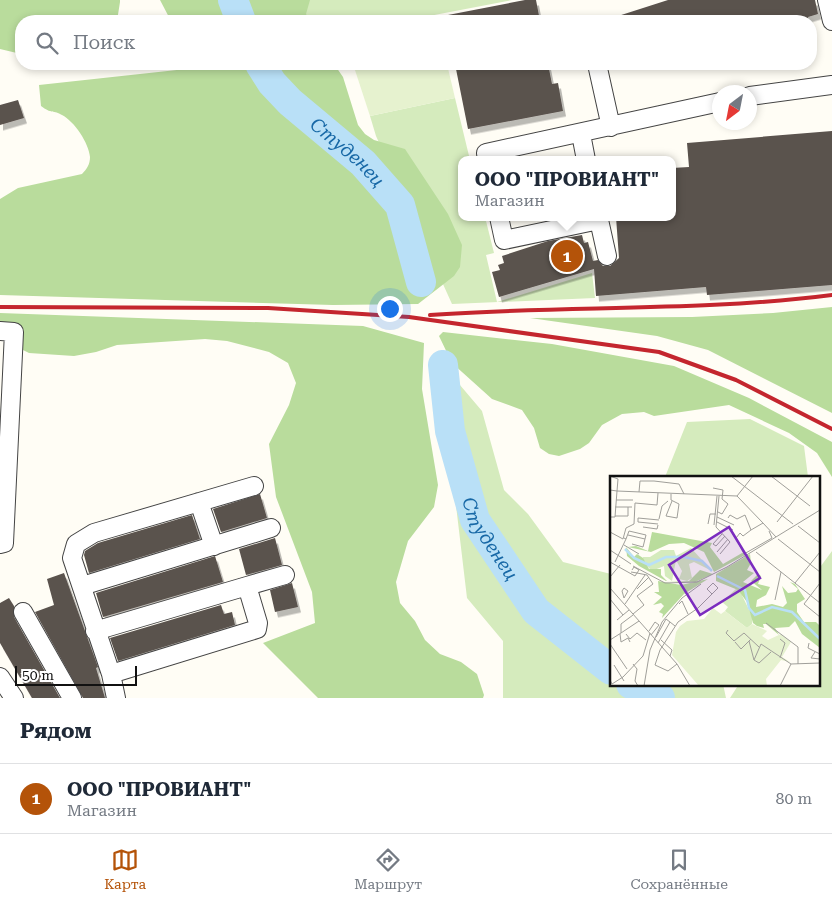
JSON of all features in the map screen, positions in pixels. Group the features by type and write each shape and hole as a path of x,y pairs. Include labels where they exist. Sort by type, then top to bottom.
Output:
{"lane":[{"path":"827,0 832,21"},
{"path":"598,70 611,128"},
{"path":"757,95 832,85"},
{"path":"486,156 486,153 611,128 712,104"},
{"path":"581,134 585,156"},
{"path":"500,221 504,240 590,221"},
{"path":"599,221 607,256"},
{"path":"0,331 14,332 4,543 0,544"},
{"path":"116,698 111,674 72,558 76,544 85,536 254,486"},
{"path":"199,502 214,546"},
{"path":"82,586 272,528"},
{"path":"95,631 285,575"},
{"path":"111,674 256,629 258,623 247,586"},
{"path":"23,612 72,698"},
{"path":"0,677 14,698"}],"green space":[{"path":"0,0 120,0 118,15 15,15 15,53 0,49"},
{"path":"160,0 310,0 307,15 168,15"},
{"path":"291,0 512,0 434,15 290,15"},
{"path":"177,70 338,70 343,77 358,125 365,134 374,140 405,149 448,214 462,245 460,267 454,276 418,304 333,305 0,295 0,199 18,188 82,174 87,168 90,157 87,145 76,127 62,115 41,106 39,85"},
{"path":"355,70 448,70 455,98 370,116"},
{"path":"455,98 469,156 458,156 458,221 486,221 494,253 486,255 497,302 592,273 595,298 452,304 376,136 370,116"},
{"path":"832,307 832,413 708,350 657,336 530,318 692,317 773,313"},
{"path":"0,313 363,326 424,343 422,389 438,485 434,507 408,541 396,582 400,603 415,621 425,640 440,654 461,662 477,674 484,695 483,698 318,698 263,643 315,623 312,592 276,497 269,444 289,405 296,383 288,363 269,352 227,341 205,339 117,345 96,352 74,356 29,353 9,343 0,329"},
{"path":"443,332 552,344 674,366 749,398 832,442 832,477 817,453 789,433 729,405 654,416 644,412 622,414 602,425 589,443 580,449 559,456 549,454 540,448 534,428 522,410 492,399 452,363 439,336"},
{"path":"443,365 482,411 504,490 528,514 563,562 610,574 610,686 723,686 726,698 503,698 503,641 467,598 455,497 434,418"},
{"path":"750,419 804,446 808,476 665,476 687,422"},
{"path":"832,551 832,698 730,698 738,686 820,686 820,567"}],"building":[{"path":"525,0 536,0 539,15 448,15"},
{"path":"668,0 815,0 818,14 815,15 621,15"},
{"path":"456,70 549,70 552,84 558,83 563,111 468,129"},
{"path":"18,100 24,118 0,125 0,105"},
{"path":"832,131 832,285 707,295 706,287 596,296 594,269 499,297 492,272 500,270 498,265 504,263 502,256 548,241 582,235 584,243 588,242 593,261 598,260 603,266 610,266 619,258 616,221 676,221 676,168 689,167 687,143"},
{"path":"260,494 267,518 221,532 213,509"},
{"path":"192,515 200,539 89,573 84,555 85,551 98,543"},
{"path":"275,538 282,565 246,575 239,549"},
{"path":"215,556 223,582 103,617 96,593"},
{"path":"64,573 98,667 96,668 105,698 83,698 35,612 54,605 47,579"},
{"path":"292,583 298,607 275,612 270,590"},
{"path":"9,598 14,606 14,617 60,698 32,698 0,643 0,603"},
{"path":"221,605 224,614 232,612 235,625 118,661 110,638"}],"waterway":[{"name":"Студенец","path":"233,0 239,15"},
{"name":"Студенец","path":"264,70 272,83 290,102 363,163 400,205 421,282"},
{"name":"Студенец","path":"443,365 450,431 475,520 536,611 610,669"},
{"name":"Студенец","path":"635,686 660,698"}],"railway":[{"path":"430,315 732,304 832,295"},
{"path":"0,307 268,308 409,317 659,352 736,380 832,429"}],"place":[{"name":"ООО \"ПРОВИАНТ\"","path":"567,256"}]}
